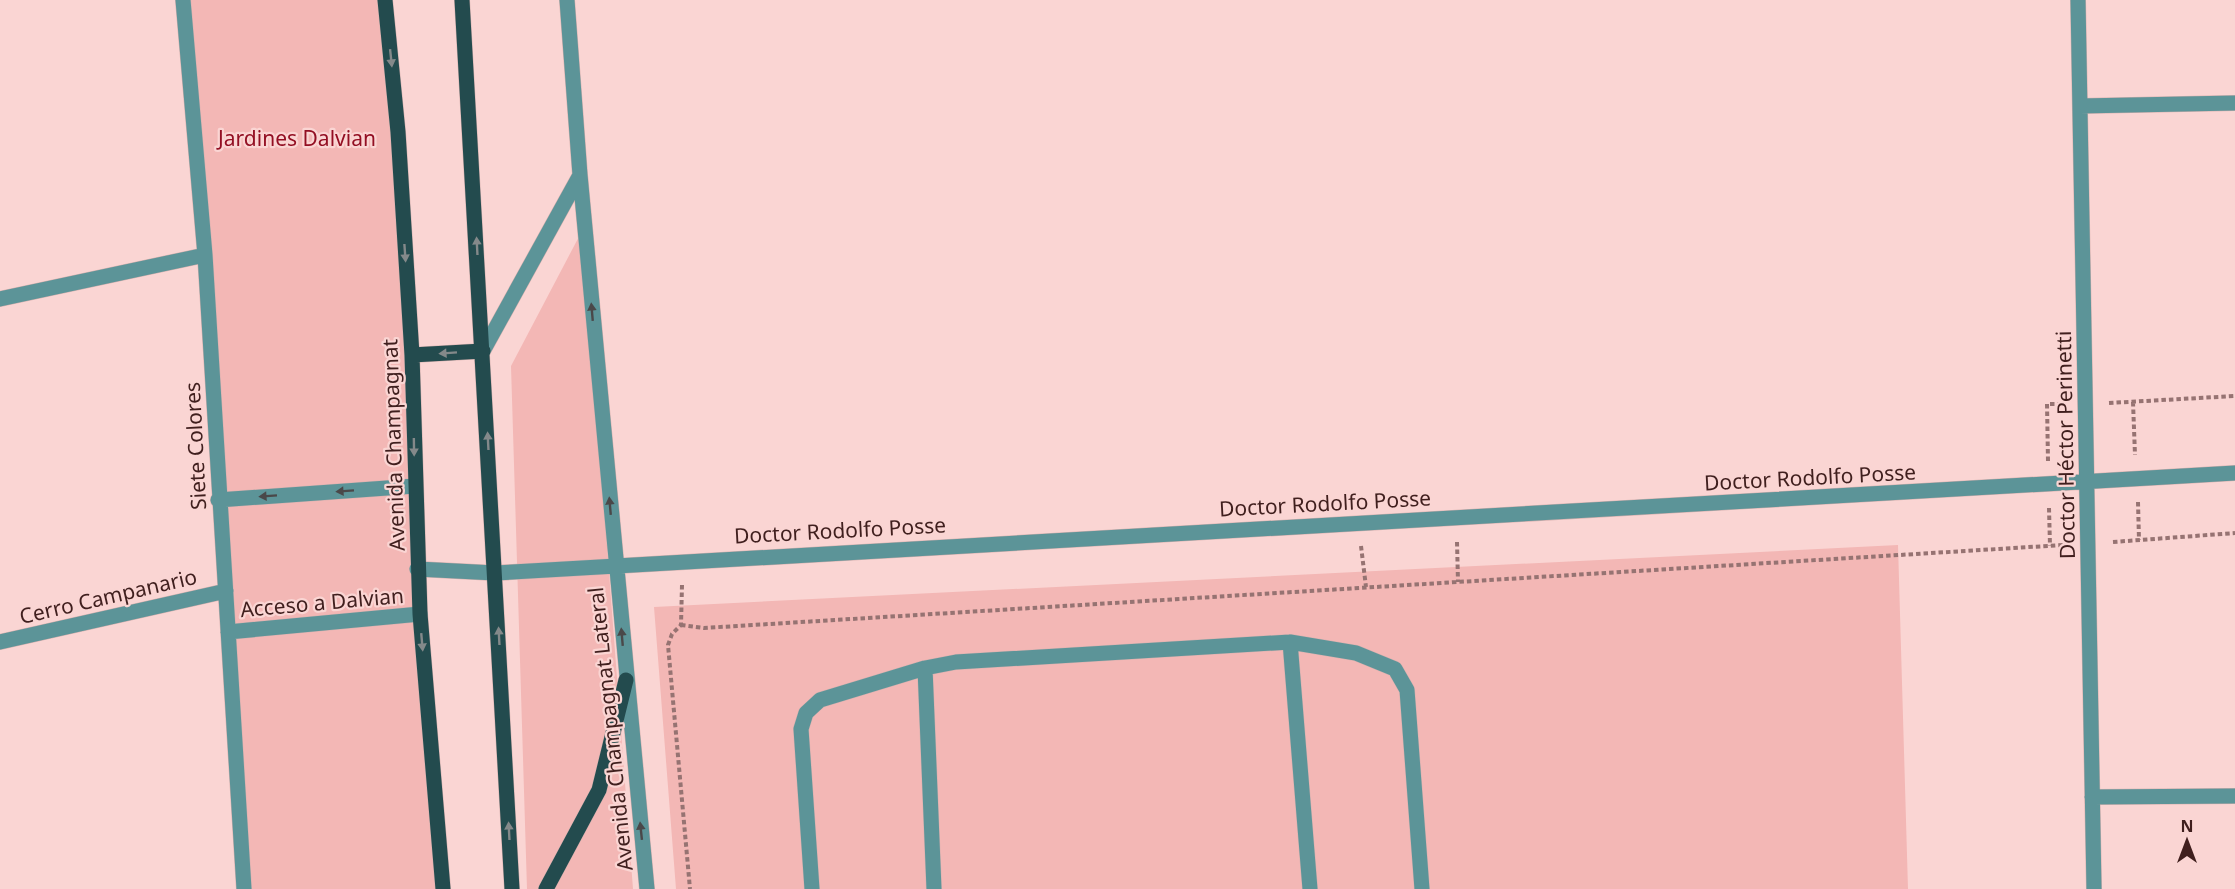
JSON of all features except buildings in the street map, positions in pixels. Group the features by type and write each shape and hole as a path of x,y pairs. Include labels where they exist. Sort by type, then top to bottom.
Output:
{"main road":[{"name":"Avenida Champagnat","path":"385,0 398,132 412,356 417,569 444,889"},
{"path":"462,0 512,889"},
{"path":"412,356 483,351"},
{"path":"546,889 599,790 626,680"}],"street":[{"name":"Siete Colores","path":"183,0 205,255 218,500 226,591 244,889"},
{"name":"Avenida Champagnat Lateral","path":"567,0 580,175 615,564 647,889"},
{"name":"Doctor Héctor Perinetti","path":"2078,0 2094,889"},
{"path":"2080,106 2235,103"},
{"path":"483,351 580,175"},
{"path":"0,298 205,255"},
{"name":"Doctor Rodolfo Posse","path":"417,569 495,573 683,560 2235,473"},
{"path":"218,500 415,486"},
{"name":"Cerro Campanario","path":"0,642 226,591"},
{"name":"Acceso a Dalvian","path":"228,632 420,614"},
{"path":"1290,642 1311,889"},
{"path":"812,889 801,729 806,713 820,700 925,668 956,662 1290,642 1356,653 1395,669 1407,690 1422,889"},
{"path":"925,668 934,889"},
{"path":"2092,797 2235,796"}],"path":[{"path":"2133,402 2139,540"},
{"path":"1457,517 1458,582"},
{"path":"1358,523 1366,587"},
{"path":"690,889 668,645 672,634 681,626 716,627 2088,544 2235,533"},
{"path":"681,626 683,560"}],"green space":[{"name":"Jardines Dalvian","path":"183,0 385,0 443,889 244,889"},
{"path":"583,229 633,889 527,889 511,366"},
{"path":"1898,545 1908,889 676,889 654,607"}]}
